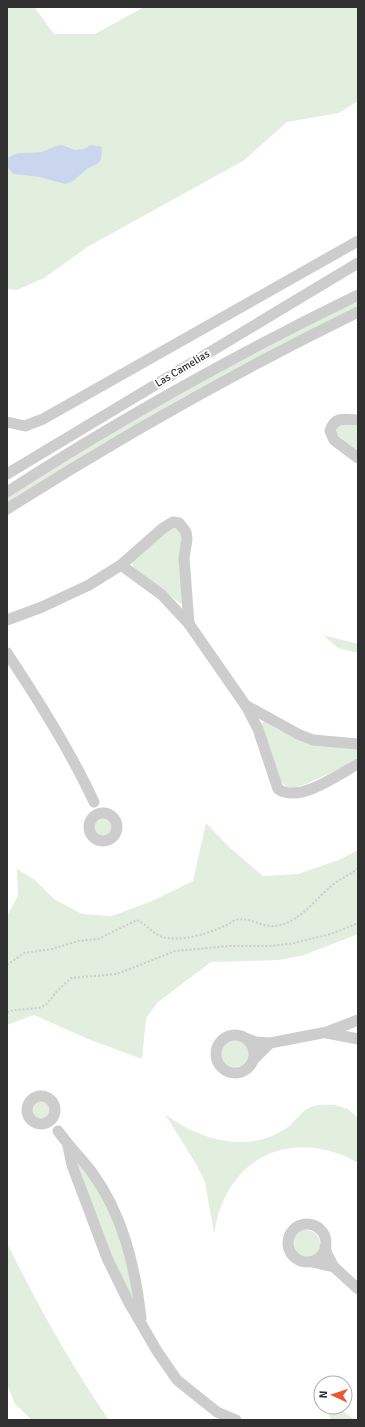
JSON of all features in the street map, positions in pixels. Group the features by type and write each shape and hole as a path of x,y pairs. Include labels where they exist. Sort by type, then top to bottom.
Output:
{"street":[{"path":"7,422 25,426 43,419 358,241"},
{"name":"Las Camelias","path":"7,474 358,263"},
{"path":"7,492 156,400 256,346 358,295"},
{"path":"7,509 109,445 200,393 279,350 358,312"},
{"path":"358,420 340,419 335,422 330,431 334,440 358,458"},
{"path":"7,620 72,594 121,565 163,528 173,522 179,523 186,532 184,563 189,624"},
{"path":"121,565 162,595 189,624 246,706 258,729 278,789 290,794 304,792 358,764"},
{"path":"7,653 47,715 84,780 94,802 114,818 117,828 114,837 105,842 96,840 89,832 88,828 92,818 94,802"},
{"path":"246,706 298,734 313,740 358,744"},
{"path":"92,818 98,814 106,813"},
{"path":"270,1043 254,1059 246,1070 234,1073 222,1068 216,1056 218,1043 229,1035 242,1036 261,1043 270,1043 327,1032 358,1020"},
{"path":"327,1032 358,1039"},
{"path":"248,1039 254,1048 254,1059"},
{"path":"58,1130 33,1122 27,1109 31,1100 39,1095 49,1097 55,1105 54,1114 58,1130 68,1146 91,1172 105,1195 119,1224 135,1273 141,1323"},
{"path":"43,1124 50,1121 54,1114"},
{"path":"68,1146 72,1165 107,1258 128,1301 157,1351 177,1380 219,1416 236,1420"},
{"path":"334,1267 306,1262 294,1257 288,1246 290,1233 300,1225 313,1225 323,1234 327,1254 334,1267 358,1289"},
{"path":"312,1262 321,1256 325,1246"}],"path":[{"path":"7,965 24,953 52,949 78,942 98,939 137,920 151,931 169,938 204,933 238,920 247,920 268,926 282,925 301,914 338,881 358,868"},
{"path":"7,1012 39,1008 46,1005 71,978 117,974 175,951 230,946 272,946 294,943 331,934 358,923"}],"green space":[{"path":"7,7 34,7 54,34 95,34 144,7 358,7 358,101 339,113 287,122 243,161 89,246 44,278 17,290 7,289"},
{"path":"358,300 358,308 190,393 7,504 7,498 9,496 164,401"},
{"path":"340,421 358,422 358,451 335,433 336,426"},
{"path":"174,526 182,530 185,604 180,603 133,567 132,562 135,557"},
{"path":"323,635 358,644 358,653 338,648"},
{"path":"264,721 278,730 296,737 356,747 358,750 357,758 345,766 298,787 293,788 285,786 280,780 262,724"},
{"path":"103,816 111,819 114,827 111,835 103,838 95,835 92,827 95,819"},
{"path":"206,823 229,847 263,876 298,874 339,860 358,850 358,934 304,955 280,960 211,962 158,1002 146,1018 142,1059 88,1039 34,1015 7,1025 7,916 18,896 17,869 35,880 54,899 82,914 112,916 152,901 193,881"},
{"path":"235,1039 241,1040 245,1043 248,1047 248,1059 245,1063 241,1066 235,1067 229,1066 225,1063 222,1059 221,1053 222,1047 225,1043 229,1040"},
{"path":"41,1099 49,1102 52,1110 49,1118 41,1121 33,1118 30,1110 33,1102"},
{"path":"335,1105 348,1109 358,1118 358,1163 337,1154 317,1148 296,1148 277,1151 259,1159 243,1171 230,1188 219,1212 214,1233 205,1182 196,1164 165,1114 193,1131 209,1137 225,1141 241,1142 273,1136 288,1127 305,1111 313,1106"},
{"path":"76,1160 97,1186 109,1210 126,1256 132,1297 109,1252"},
{"path":"306,1230 312,1231 316,1234 319,1238 319,1250 316,1254 312,1257 306,1258 300,1257 296,1254 293,1250 292,1244 293,1238 296,1234 300,1231"},
{"path":"7,1243 30,1289 55,1333 109,1420 32,1420 15,1404 7,1384"},
{"path":"329,1415 348,1415 355,1420 331,1420"}],"water":[{"path":"62,145 75,150 84,149 91,145 102,147 101,160 97,164 88,168 73,181 65,184 40,177 14,174 7,167 7,159 15,154 41,152"}]}
